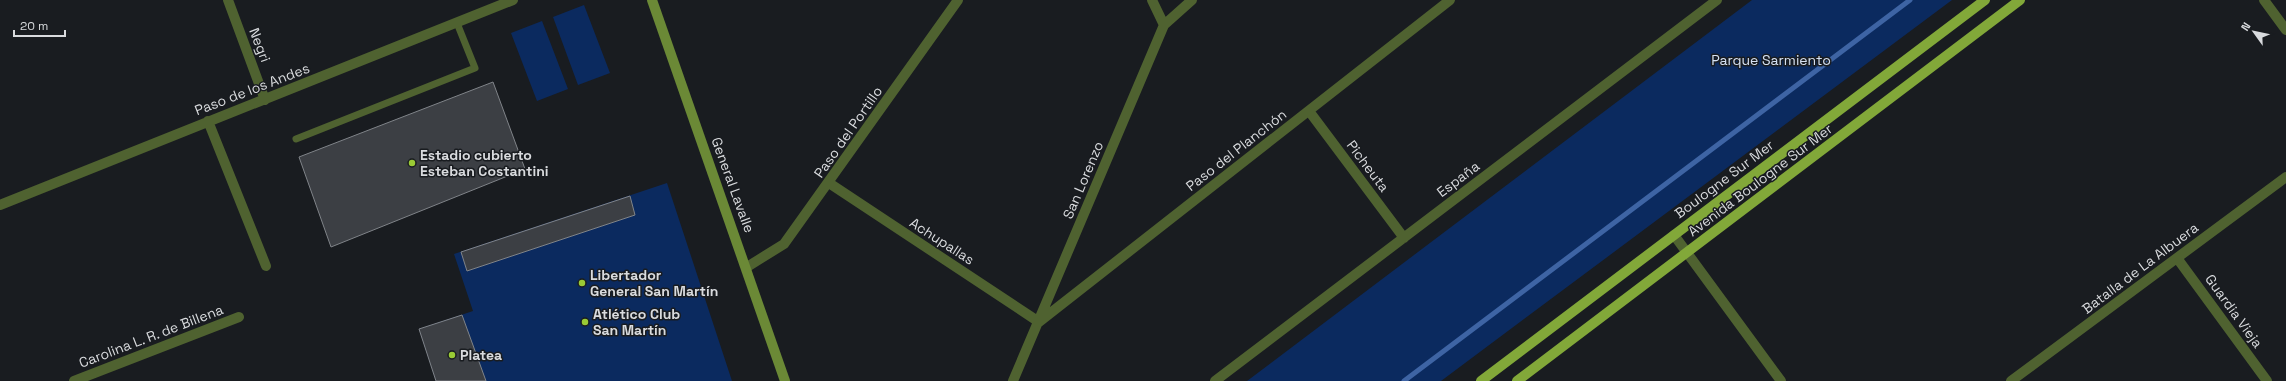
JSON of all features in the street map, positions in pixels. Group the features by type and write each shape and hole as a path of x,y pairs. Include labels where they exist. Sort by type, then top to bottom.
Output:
{"main road":[{"name":"General Lavalle","path":"652,0 747,267 785,381"},
{"name":"Boulogne Sur Mer","path":"1481,381 1984,0"},
{"name":"Avenida Boulogne Sur Mer","path":"1517,381 2020,0"}],"street":[{"name":"Negri","path":"228,0 265,100"},
{"name":"Paso de los Andes","path":"0,205 513,0"},
{"name":"Paso del Portillo","path":"747,267 784,244 829,183 958,0"},
{"path":"1152,0 1164,25"},
{"name":"San Lorenzo","path":"1013,381 1164,25 1192,0"},
{"name":"Paso del Planchón","path":"1039,322 1450,0"},
{"name":"España","path":"1215,381 1717,0"},
{"path":"2264,0 2286,30"},
{"name":"Picheuta","path":"1309,110 1404,238"},
{"path":"208,121 266,266"},
{"name":"Batalla de La Albuera","path":"2011,381 2286,177"},
{"name":"Achupallas","path":"829,183 1039,322"},
{"path":"1674,235 1781,381"},
{"name":"Guardia Vieja","path":"2177,258 2267,381"},
{"name":"Carolina L. R. de Billena","path":"74,381 239,317"}],"lane":[{"path":"296,139 475,68 457,23"}],"green space":[{"name":"Parque Sarmiento","path":"1752,0 1952,0 1441,381 1247,381"},
{"path":"584,5 610,73 578,85 553,17"},
{"path":"542,21 568,89 537,101 511,33"},
{"name":"Atlético Club San Martín","path":"667,183 732,381 436,381 419,329 473,311 454,254"}],"building":[{"name":"Estadio cubierto Esteban Costantini","path":"493,82 525,169 331,247 299,157"},
{"path":"630,196 635,215 467,271 461,252"},
{"name":"Platea","path":"462,315 486,381 436,381 419,329"}],"waterway":[{"path":"1404,381 1910,0"}],"place":[{"name":"Estadio cubierto Esteban Costantini","path":"412,163"},
{"name":"Libertador General San Martín","path":"582,283"},
{"name":"Atlético Club San Martín","path":"585,322"},
{"name":"Platea","path":"452,355"}]}
